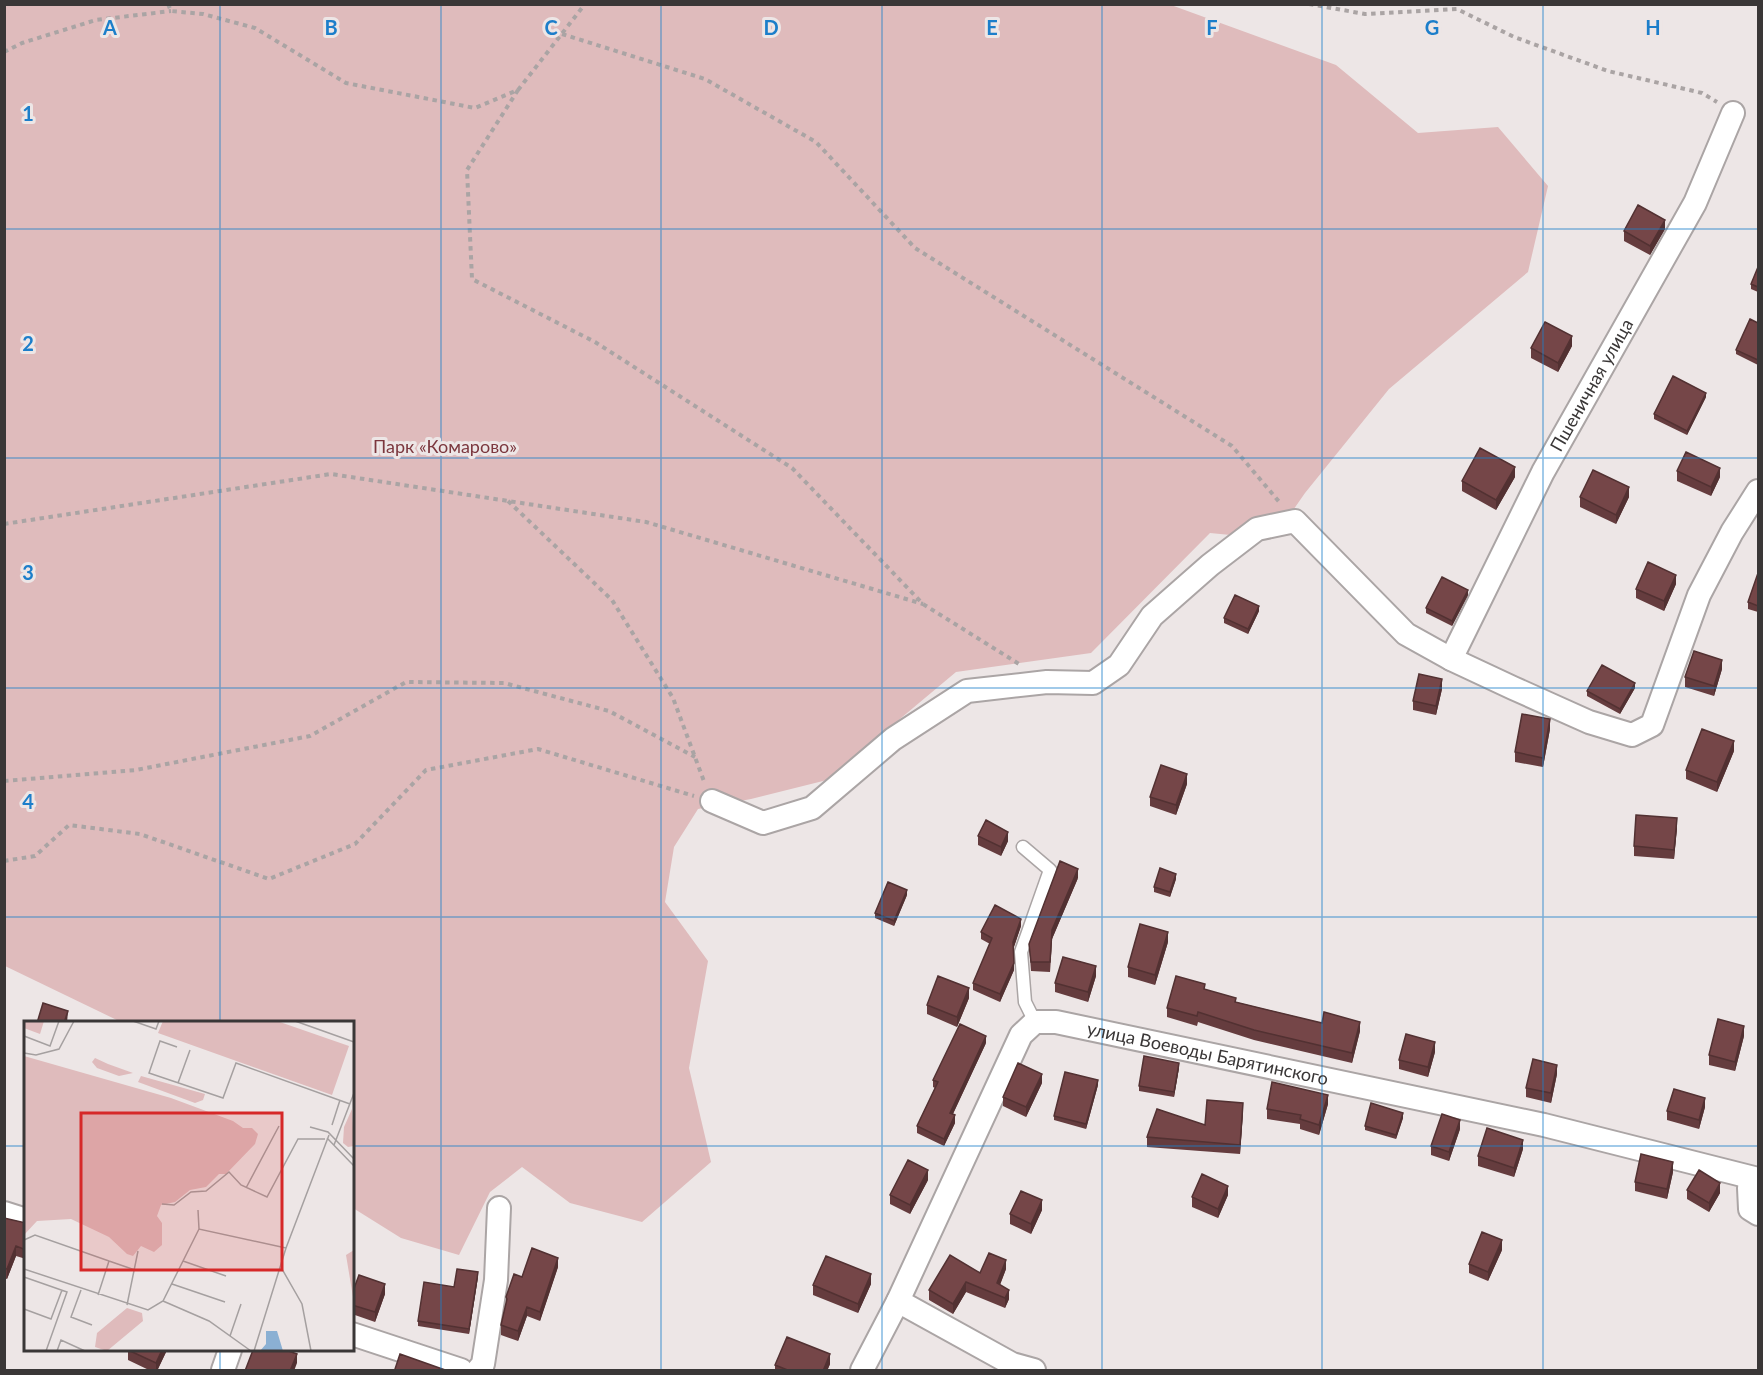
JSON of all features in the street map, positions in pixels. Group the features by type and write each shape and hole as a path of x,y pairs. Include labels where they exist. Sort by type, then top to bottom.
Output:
{"street":[{"name":"Пшеничная улица","path":"1451,659 1543,472 1695,203 1733,113"},
{"path":"712,801 763,823 812,808 893,739 967,691 1047,682 1093,683 1119,665 1152,616 1210,565 1257,529 1302,529 1406,634 1451,659 1589,722 1632,735 1652,725 1699,595 1732,532 1758,491"},
{"path":"862,1371 898,1301 1021,1035 1035,1022"},
{"name":"улица Воеводы Барятинского","path":"1035,1022 1056,1022 1337,1079 1544,1125 1758,1179"},
{"path":"1758,1185 1749,1188 1750,1209 1758,1214"},
{"path":"478,1371 483,1364 496,1280 499,1208"},
{"path":"4,1213 24,1219"},
{"path":"898,1301 1012,1364 1034,1371"},
{"path":"354,1335 461,1371"},
{"path":"223,1371 230,1351"}],"lane":[{"path":"1023,848 1050,870 1021,952 1025,1002 1035,1022"}],"path":[{"path":"168,4 171,11"},
{"path":"585,4 518,90 467,170 472,279 595,342 792,468 923,604 1047,682"},
{"path":"1309,4 1365,14 1457,9 1514,37 1608,71 1702,93 1733,113"},
{"path":"4,52 22,43 96,20 171,11 203,14 255,28 346,83 475,108 518,90"},
{"path":"562,34 705,79 816,142 915,248 1232,446 1302,529"},
{"path":"4,524 332,474 646,522 923,604"},
{"path":"508,501 612,600 673,698 712,801"},
{"path":"4,781 136,770 310,736 406,682 504,683 516,686 609,711 695,758"},
{"path":"4,861 35,855 69,825 140,834 269,879 355,844 426,770 538,749 712,801"}],"green space":[{"name":"Парк «Комарово»","path":"5,5 1171,5 1336,65 1418,133 1498,127 1548,186 1528,272 1389,389 1305,493 1273,539 1210,533 1091,653 956,672 827,780 751,799 698,809 674,847 665,902 708,961 689,1068 711,1162 642,1222 570,1203 522,1167 490,1192 459,1255 401,1238 354,1209 354,1021 119,1021 5,966"}],"building":[{"path":"1638,205 1665,220 1650,246 1624,231"},
{"path":"1758,267 1758,287 1751,284"},
{"path":"1750,319 1758,323 1758,360 1736,350"},
{"path":"1545,322 1572,336 1558,363 1531,348"},
{"path":"1673,376 1706,393 1687,431 1654,414"},
{"path":"1480,448 1515,467 1496,500 1462,481"},
{"path":"1686,452 1720,468 1711,487 1677,471"},
{"path":"1593,470 1629,487 1616,515 1580,497"},
{"path":"1648,562 1676,575 1664,601 1636,589"},
{"path":"1758,573 1758,606 1748,602"},
{"path":"1442,577 1468,590 1452,621 1426,608"},
{"path":"1235,595 1259,606 1248,629 1224,618"},
{"path":"1694,651 1722,660 1714,686 1685,677"},
{"path":"1602,665 1635,683 1620,709 1587,691"},
{"path":"1419,674 1442,679 1436,706 1413,701"},
{"path":"1522,714 1550,719 1543,758 1515,752"},
{"path":"1702,729 1734,741 1717,782 1686,770"},
{"path":"1161,765 1187,774 1176,805 1150,797"},
{"path":"1636,815 1677,818 1674,850 1634,846"},
{"path":"986,820 1008,832 1001,847 978,836"},
{"path":"1060,861 1078,869 1052,930 1050,962 1031,962 1029,944"},
{"path":"1160,868 1176,874 1170,892 1154,887"},
{"path":"888,882 907,890 894,921 875,913"},
{"path":"995,905 1021,919 1013,942 1014,963 1000,994 973,983 992,938 981,932"},
{"path":"1140,924 1168,932 1155,975 1128,967"},
{"path":"1063,957 1096,966 1088,992 1055,983"},
{"path":"938,976 969,988 957,1017 927,1005"},
{"path":"1176,976 1205,984 1204,989 1236,998 1235,1002 1322,1023 1324,1012 1360,1022 1352,1053 1254,1030 1198,1012 1197,1016 1167,1008"},
{"path":"43,1003 68,1011 65,1021 38,1021"},
{"path":"1718,1019 1744,1026 1735,1062 1709,1055"},
{"path":"960,1024 986,1036 950,1113 955,1115 944,1139 917,1126 938,1082 933,1080"},
{"path":"1406,1034 1435,1042 1428,1067 1399,1060"},
{"path":"1144,1056 1179,1063 1174,1092 1139,1086"},
{"path":"1533,1059 1557,1065 1551,1093 1526,1088"},
{"path":"1018,1063 1042,1074 1026,1107 1003,1097"},
{"path":"1065,1072 1098,1080 1086,1124 1054,1116"},
{"path":"1272,1082 1328,1095 1319,1125 1300,1119 1301,1115 1267,1109"},
{"path":"1674,1089 1705,1098 1699,1120 1667,1111"},
{"path":"1207,1100 1243,1103 1240,1145 1147,1137 1157,1109 1205,1125"},
{"path":"1371,1103 1403,1113 1396,1135 1365,1126"},
{"path":"1442,1114 1460,1120 1449,1152 1431,1146"},
{"path":"1487,1128 1523,1140 1514,1168 1478,1156"},
{"path":"1641,1154 1673,1162 1667,1189 1635,1182"},
{"path":"908,1160 928,1170 910,1205 890,1195"},
{"path":"1699,1170 1720,1183 1709,1203 1687,1190"},
{"path":"1202,1174 1228,1186 1218,1209 1192,1197"},
{"path":"1021,1191 1042,1200 1031,1224 1010,1214"},
{"path":"4,1218 24,1223 24,1249 16,1246 7,1269 4,1268"},
{"path":"1482,1232 1502,1240 1488,1272 1469,1264"},
{"path":"532,1248 558,1258 540,1312 527,1307 518,1331 501,1325 506,1297 514,1274 522,1277"},
{"path":"989,1253 1006,1260 997,1283 1009,1290 1005,1298 966,1282 953,1304 929,1290 950,1255 980,1273"},
{"path":"826,1256 871,1274 858,1304 813,1285"},
{"path":"457,1269 478,1272 469,1329 418,1321 424,1282 454,1287"},
{"path":"359,1275 385,1284 375,1312 354,1306 354,1289"},
{"path":"787,1337 830,1354 823,1371 790,1371 775,1365"},
{"path":"130,1351 162,1351 156,1363"},
{"path":"253,1351 289,1351 297,1354 290,1371 245,1371"},
{"path":"400,1354 448,1371 399,1371 395,1369"}]}
